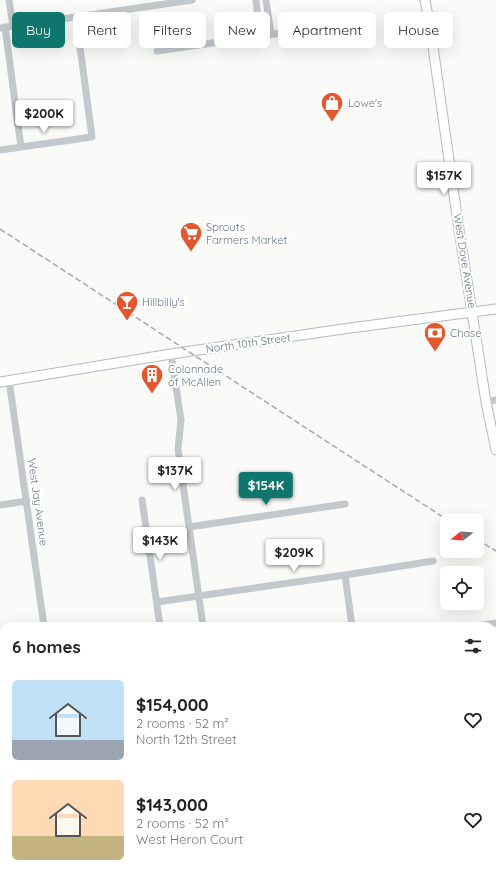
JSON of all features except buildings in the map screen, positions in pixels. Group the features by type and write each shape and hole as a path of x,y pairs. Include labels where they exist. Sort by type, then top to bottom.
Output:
{"main road":[{"name":"West Dove Avenue","path":"425,0 486,402 496,450"},
{"name":"North 10th Street","path":"0,382 171,354 350,328 496,309"}],"street":[{"path":"9,0 12,20"},
{"path":"110,12 192,0"},
{"path":"256,0 257,12"},
{"path":"266,0 271,34 278,33"},
{"path":"12,26 1,26 21,146"},
{"path":"157,51 214,43"},
{"path":"0,150 92,137 80,48"},
{"path":"171,354 180,420 178,449 202,622"},
{"name":"West Jay Avenue","path":"10,380 43,622"},
{"path":"486,402 496,400"},
{"path":"142,500 159,622"},
{"path":"0,505 27,501"},
{"path":"190,527 346,504"},
{"path":"156,602 345,576 434,561"},
{"path":"345,576 351,622"}],"railway":[{"path":"0,229 440,515"},
{"path":"484,543 496,551"}],"place":[{"name":"Lowe's","path":"332,122"},
{"name":"Sprouts Farmers Market","path":"191,252"},
{"name":"Hillbilly's","path":"127,322"},
{"name":"Chase","path":"435,352"},
{"name":"Colonnade of McAllen","path":"152,394"}]}
